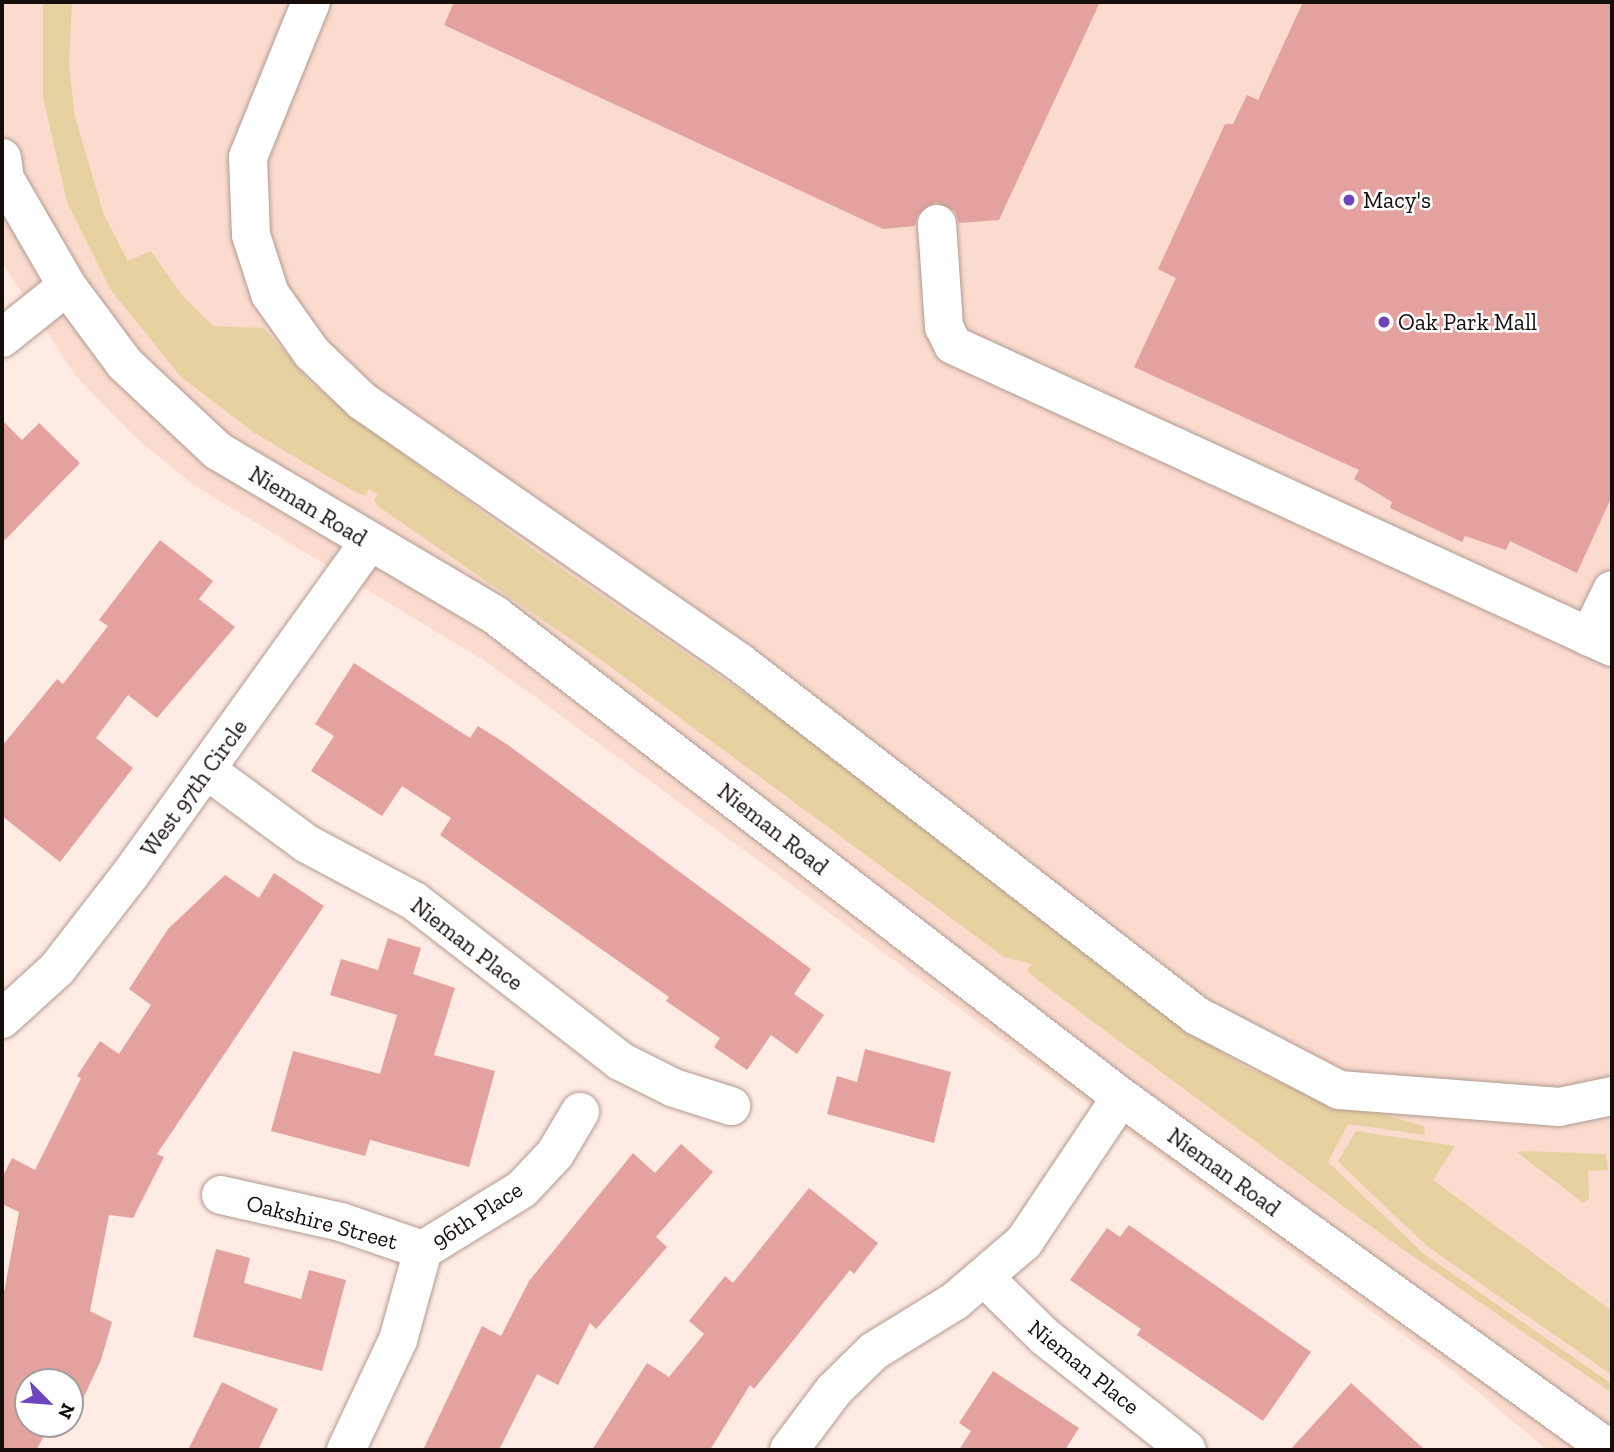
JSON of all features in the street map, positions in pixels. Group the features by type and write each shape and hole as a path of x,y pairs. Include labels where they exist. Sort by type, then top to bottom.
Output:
{"street":[{"path":"312,2 248,157 251,235 270,294 312,353 362,401 739,662 1197,1016 1339,1090 1559,1107 1612,1096"},
{"name":"Nieman Road","path":"2,158 5,179 67,286 125,364 218,451 369,543 495,615 1121,1097 1610,1450"},
{"path":"937,224 944,327 953,345 1601,642 1612,590"},
{"path":"2,338 67,286"},
{"name":"West 97th Circle","path":"2,1020 57,969 208,771 369,543"},
{"name":"Nieman Place","path":"208,771 317,850 414,901 620,1061 674,1088 731,1106"},
{"path":"789,1450 834,1390 874,1351 985,1278 1024,1242 1121,1097"},
{"name":"96th Place","path":"423,1250 522,1189 555,1154 580,1112"},
{"name":"Oakshire Street","path":"221,1195 341,1222 423,1250"},
{"path":"346,1450 398,1340 423,1250"},
{"name":"Nieman Place","path":"985,1278 1045,1337 1188,1450"}],"shaded area":[{"path":"2,2 1612,2 1612,1450 1547,1450 1453,1371 485,661 192,484 134,436 75,375 2,262"},
{"path":"43,2 72,2 69,65 75,117 104,215 128,261 151,251 181,294 213,326 264,328 310,382 354,418 530,547 807,736 1174,1021 1240,1064 1299,1091 1424,1126 1425,1135 1348,1124 1328,1162 1424,1254 1612,1384 1612,1393 1388,1239 1104,1030 1035,978 1027,970 1032,964 1004,957 608,665 379,507 374,501 378,494 369,489 365,495 357,493 310,466 253,432 181,377 110,289 67,202 43,97"},
{"path":"1356,1131 1455,1146 1433,1180 1612,1311 1612,1375 1428,1247 1373,1195 1338,1161"},
{"path":"1517,1152 1606,1154 1608,1170 1588,1171 1589,1199 1583,1203"}],"building":[{"path":"454,2 1100,2 999,220 959,223 955,211 936,202 918,214 915,226 883,229 444,25"},
{"name":"Oak Park Mall","path":"1303,2 1612,2 1612,496 1577,573 1510,541 1506,550 1465,536 1462,542 1390,508 1392,502 1354,479 1359,470 1134,367 1176,278 1158,269 1225,124 1233,124 1247,95 1258,100"},
{"path":"2,420 22,440 39,423 80,463 2,543"},
{"path":"160,540 213,581 199,599 235,627 157,718 128,695 96,738 133,768 60,862 2,816 2,746 57,679 63,684 108,626 99,620"},
{"path":"354,663 470,738 478,726 508,745 811,969 794,994 824,1015 797,1054 771,1035 747,1070 714,1047 720,1038 666,1001 669,997 440,835 451,818 402,786 382,816 311,771 334,736 315,724"},
{"path":"274,873 324,906 157,1154 164,1157 133,1218 109,1215 90,1311 112,1322 101,1360 84,1397 84,1368 14,1368 14,1438 43,1438 37,1449 2,1450 2,1303 19,1212 2,1204 2,1178 12,1158 35,1170 81,1078 77,1076 100,1041 119,1054 151,1005 129,989 168,929 225,875 259,898"},
{"path":"388,938 421,948 413,974 455,988 434,1055 495,1071 469,1167 370,1140 365,1156 271,1131 293,1051 380,1074 397,1015 330,995 341,959 378,970"},
{"path":"865,1049 951,1072 934,1143 827,1114 837,1076 857,1082"},
{"path":"681,1144 713,1172 656,1237 667,1247 596,1329 590,1323 558,1385 537,1374 499,1450 423,1450 482,1326 501,1336 529,1281 633,1153 655,1173"},
{"path":"809,1188 878,1243 854,1274 850,1270 754,1389 750,1385 710,1450 592,1450 647,1363 669,1377 704,1334 689,1321 725,1276 733,1283"},
{"path":"1129,1225 1311,1352 1263,1421 1137,1335 1141,1329 1070,1280 1107,1228 1120,1237"},
{"path":"216,1249 250,1258 244,1283 301,1299 309,1270 346,1280 322,1371 193,1337"},
{"path":"993,1371 1079,1428 1065,1450 959,1450 971,1431 959,1423"},
{"path":"222,1382 278,1409 258,1450 188,1450"},
{"path":"1351,1383 1425,1450 1290,1450"}],"place":[{"name":"Macy's","path":"1349,200"},
{"name":"Oak Park Mall","path":"1384,322"}]}
